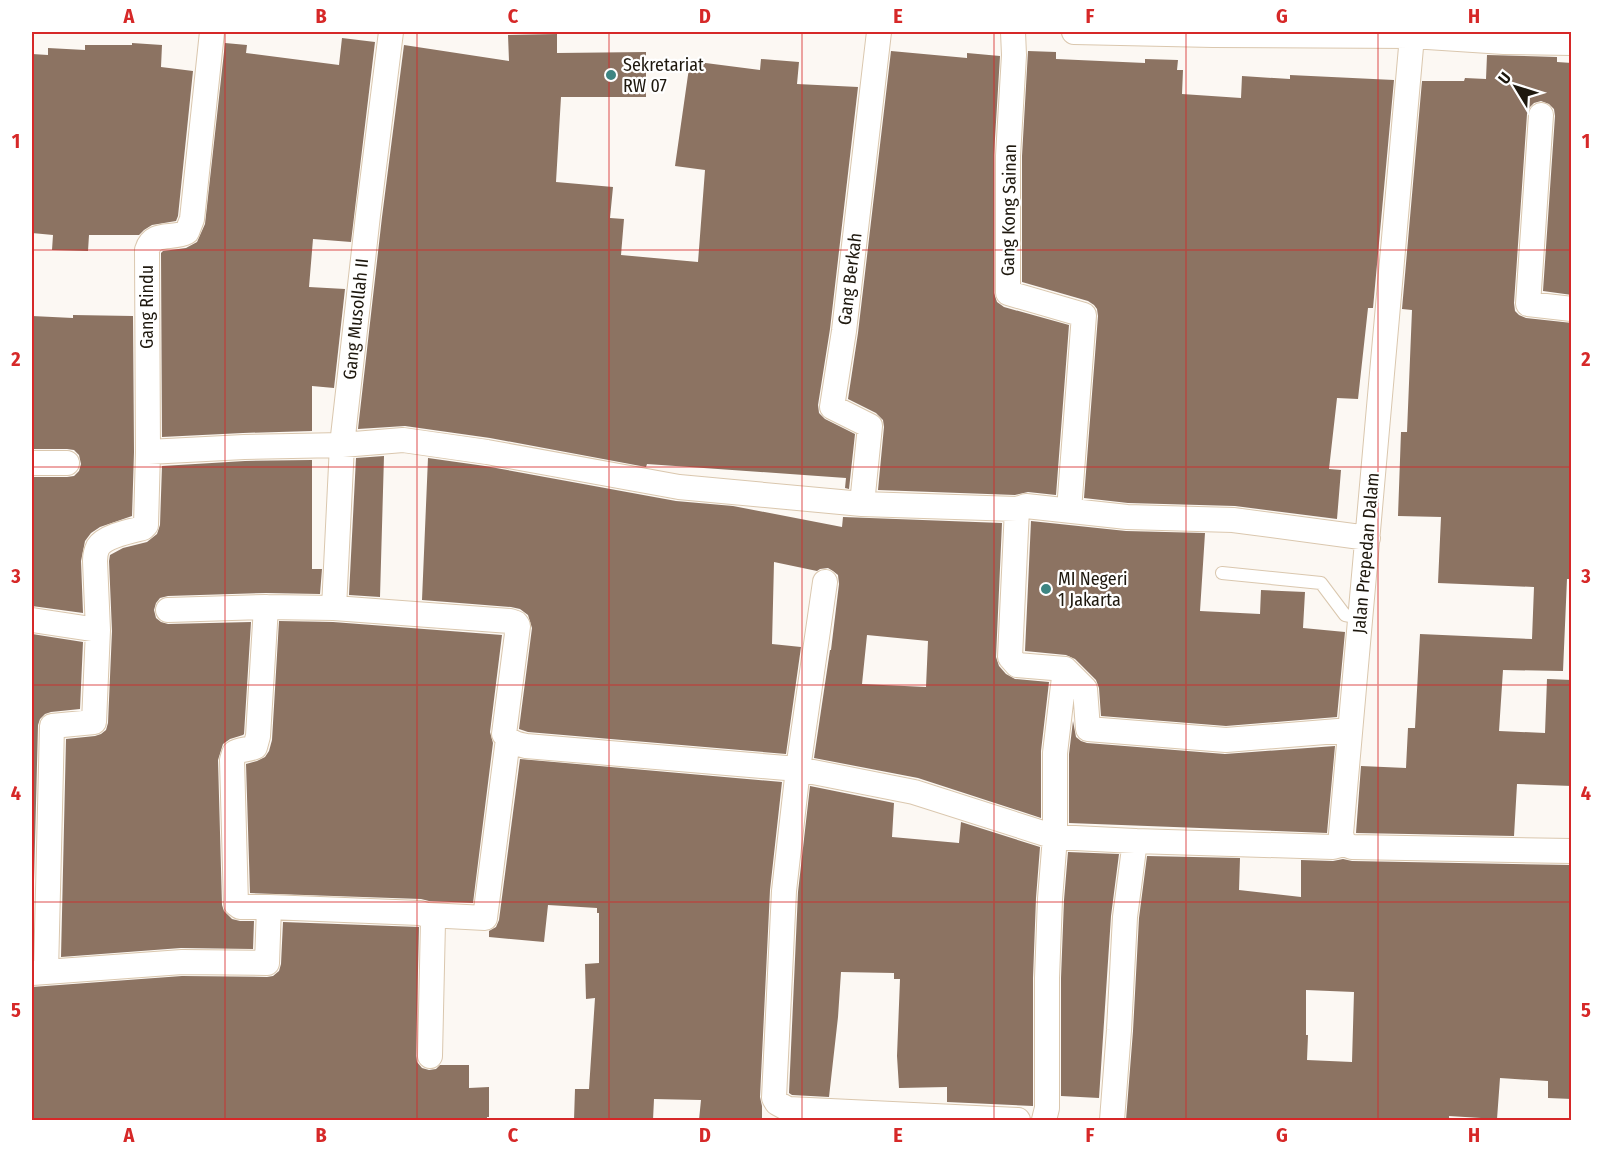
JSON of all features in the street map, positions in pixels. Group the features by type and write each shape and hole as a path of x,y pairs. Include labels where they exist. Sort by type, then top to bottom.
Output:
{"street":[{"name":"Gang Rindu","path":"98,630 95,561 98,546 104,541 146,525 147,250 152,240 159,237 182,235 187,232 192,219 212,32"},
{"name":"Gang Musollah II","path":"334,608 342,445 391,32"},
{"name":"Gang Berkah","path":"862,504 870,426 831,407 844,331 879,32"},
{"name":"Gang Kong Sainan","path":"1013,32 1014,55 1008,156 1008,293 1084,315 1069,510"},
{"path":"1074,32 1504,37 1572,43"},
{"name":"Jalan Prepedan Dalam","path":"1344,844 1341,834 1412,36"},
{"path":"1541,115 1528,304 1572,309"},
{"path":"148,452 342,445 403,440 487,452 679,487 862,504 1017,509 1026,506 1127,517 1233,520 1368,538"},
{"path":"32,463 67,463"},
{"path":"1017,509 1010,657 1017,665 1065,669 1085,688 1088,729 1226,740 1350,730"},
{"path":"825,582 798,769 784,891 774,1098 777,1103 788,1109 1018,1120"},
{"path":"266,607 258,736 255,747 237,751 232,760 235,901 240,908 268,907 484,918 508,740"},
{"path":"168,610 266,607 334,608 500,619 517,624 518,635 504,734 515,744 798,769 914,792 1055,837 1333,847 1344,844 1352,847 1572,851"},
{"path":"32,620 98,630 94,722 52,726 39,972 182,962 267,963 268,907"},
{"path":"1044,1120 1047,1108 1047,978 1055,837 1055,753 1065,669"},
{"path":"1112,1120 1125,918 1135,841"},
{"path":"428,915 433,921 430,1056"}],"lane":[{"path":"1222,573 1321,583 1345,615 1361,618"}],"building":[{"path":"557,34 557,53 646,52 646,97 561,97 556,182 613,187 610,218 624,219 621,255 698,262 705,170 675,166 690,61 760,70 761,59 799,62 797,84 858,87 830,329 818,405 819,413 825,419 855,434 849,489 845,488 846,478 647,464 646,467 490,438 405,426 358,429 404,45 509,61 508,35"},
{"path":"342,38 375,42 351,242 313,239 309,287 345,289 334,388 312,386 312,431 162,437 161,253 186,248 197,242 205,224 225,43 247,45 246,53 339,65"},
{"path":"132,43 162,45 161,67 193,71 178,216 176,221 152,225 139,235 89,235 88,251 52,250 53,235 32,233 32,54 48,55 48,48 85,50 85,45 132,45"},
{"path":"891,51 967,58 967,53 1000,56 994,155 994,293 997,302 1004,307 1069,325 1056,495 1028,492 1015,495 878,490 883,420 876,413 848,399 858,333"},
{"path":"1028,51 1056,52 1056,59 1145,63 1145,59 1178,60 1177,70 1183,70 1182,94 1241,98 1242,76 1290,79 1290,75 1394,80 1373,308 1368,308 1358,399 1337,398 1329,469 1341,470 1337,519 1235,506 1128,503 1084,498 1098,316 1097,309 1088,301 1022,282 1022,156"},
{"path":"1487,55 1557,57 1557,62 1572,63 1572,295 1543,291 1555,116 1554,109 1541,101 1534,103 1527,114 1514,303 1515,311 1526,318 1572,323 1572,579 1567,579 1563,671 1503,670 1499,731 1545,733 1547,679 1572,680 1572,786 1517,784 1514,836 1356,833 1361,766 1406,768 1408,728 1415,728 1420,634 1532,639 1534,587 1438,583 1441,517 1398,516 1401,432 1407,432 1412,310 1402,309 1422,81 1486,79"},
{"path":"73,315 133,316 132,516 100,527 85,541 81,561 83,613 32,606 32,477 74,476 81,464 79,455 74,450 32,449 32,316 73,318"},
{"path":"384,456 380,597 349,595 356,458"},
{"path":"428,458 485,466 676,501 733,506 842,527 843,517 1002,523 996,657 999,666 1015,679 1049,682 1041,751 1041,818 918,778 814,758 839,584 838,575 828,568 817,571 774,562 772,644 801,647 786,754 528,732 519,729 532,628 528,615 520,609 511,607 422,600","holes":["867,635 928,641 926,687 862,684"]},
{"path":"312,460 312,569 322,569 320,594 168,596 160,598 154,610 156,618 168,624 251,622 244,734 223,744 218,760 222,905 224,911 232,919 254,921 253,949 181,948 61,957 66,739 101,734 106,730 108,723 112,631 110,555 123,548 147,542 157,534 160,525 162,466"},
{"path":"1031,521 1126,531 1205,533 1200,611 1260,614 1261,590 1305,592 1303,628 1345,632 1337,717 1226,726 1101,716 1099,688 1096,680 1075,659 1066,655 1025,651"},
{"path":"279,621 333,622 502,635 490,732 493,743 473,903 250,893 246,764 265,757 272,740"},
{"path":"32,634 83,642 80,709 45,714 38,725 32,959"},
{"path":"1073,721 1076,737 1087,743 1225,754 1335,746 1327,833 1069,823 1069,754"},
{"path":"520,759 782,782 770,890 760,1097 762,1120 699,1120 701,1100 654,1099 653,1120 574,1120 575,1089 589,1089 595,998 586,999 585,964 599,963 599,913 597,913 597,908 548,905 544,942 489,937 489,931 496,927 499,920"},
{"path":"810,786 894,803 892,837 959,843 961,822 1040,847 1033,978 1033,1106 947,1102 947,1087 899,1088 897,1056 900,979 894,979 894,973 841,972 829,1097 789,1093 798,892"},
{"path":"1068,852 1119,854 1111,916 1099,1098 1061,1096 1061,978"},
{"path":"1147,856 1240,858 1239,890 1301,897 1301,860 1572,865 1572,1099 1548,1098 1548,1081 1500,1078 1497,1119 1449,1116 1449,1120 1126,1120 1139,918","holes":["1306,990 1354,992 1352,1062 1307,1060"]},
{"path":"283,922 419,927 417,1062 422,1068 429,1070 436,1069 440,1065 469,1065 469,1088 489,1087 489,1117 487,1120 32,1118 32,987 182,976 273,976 279,971 281,964"}],"place":[{"name":"Sekretariat RW 07","path":"611,75"},
{"name":"MI Negeri 1 Jakarta","path":"1046,589"}]}
